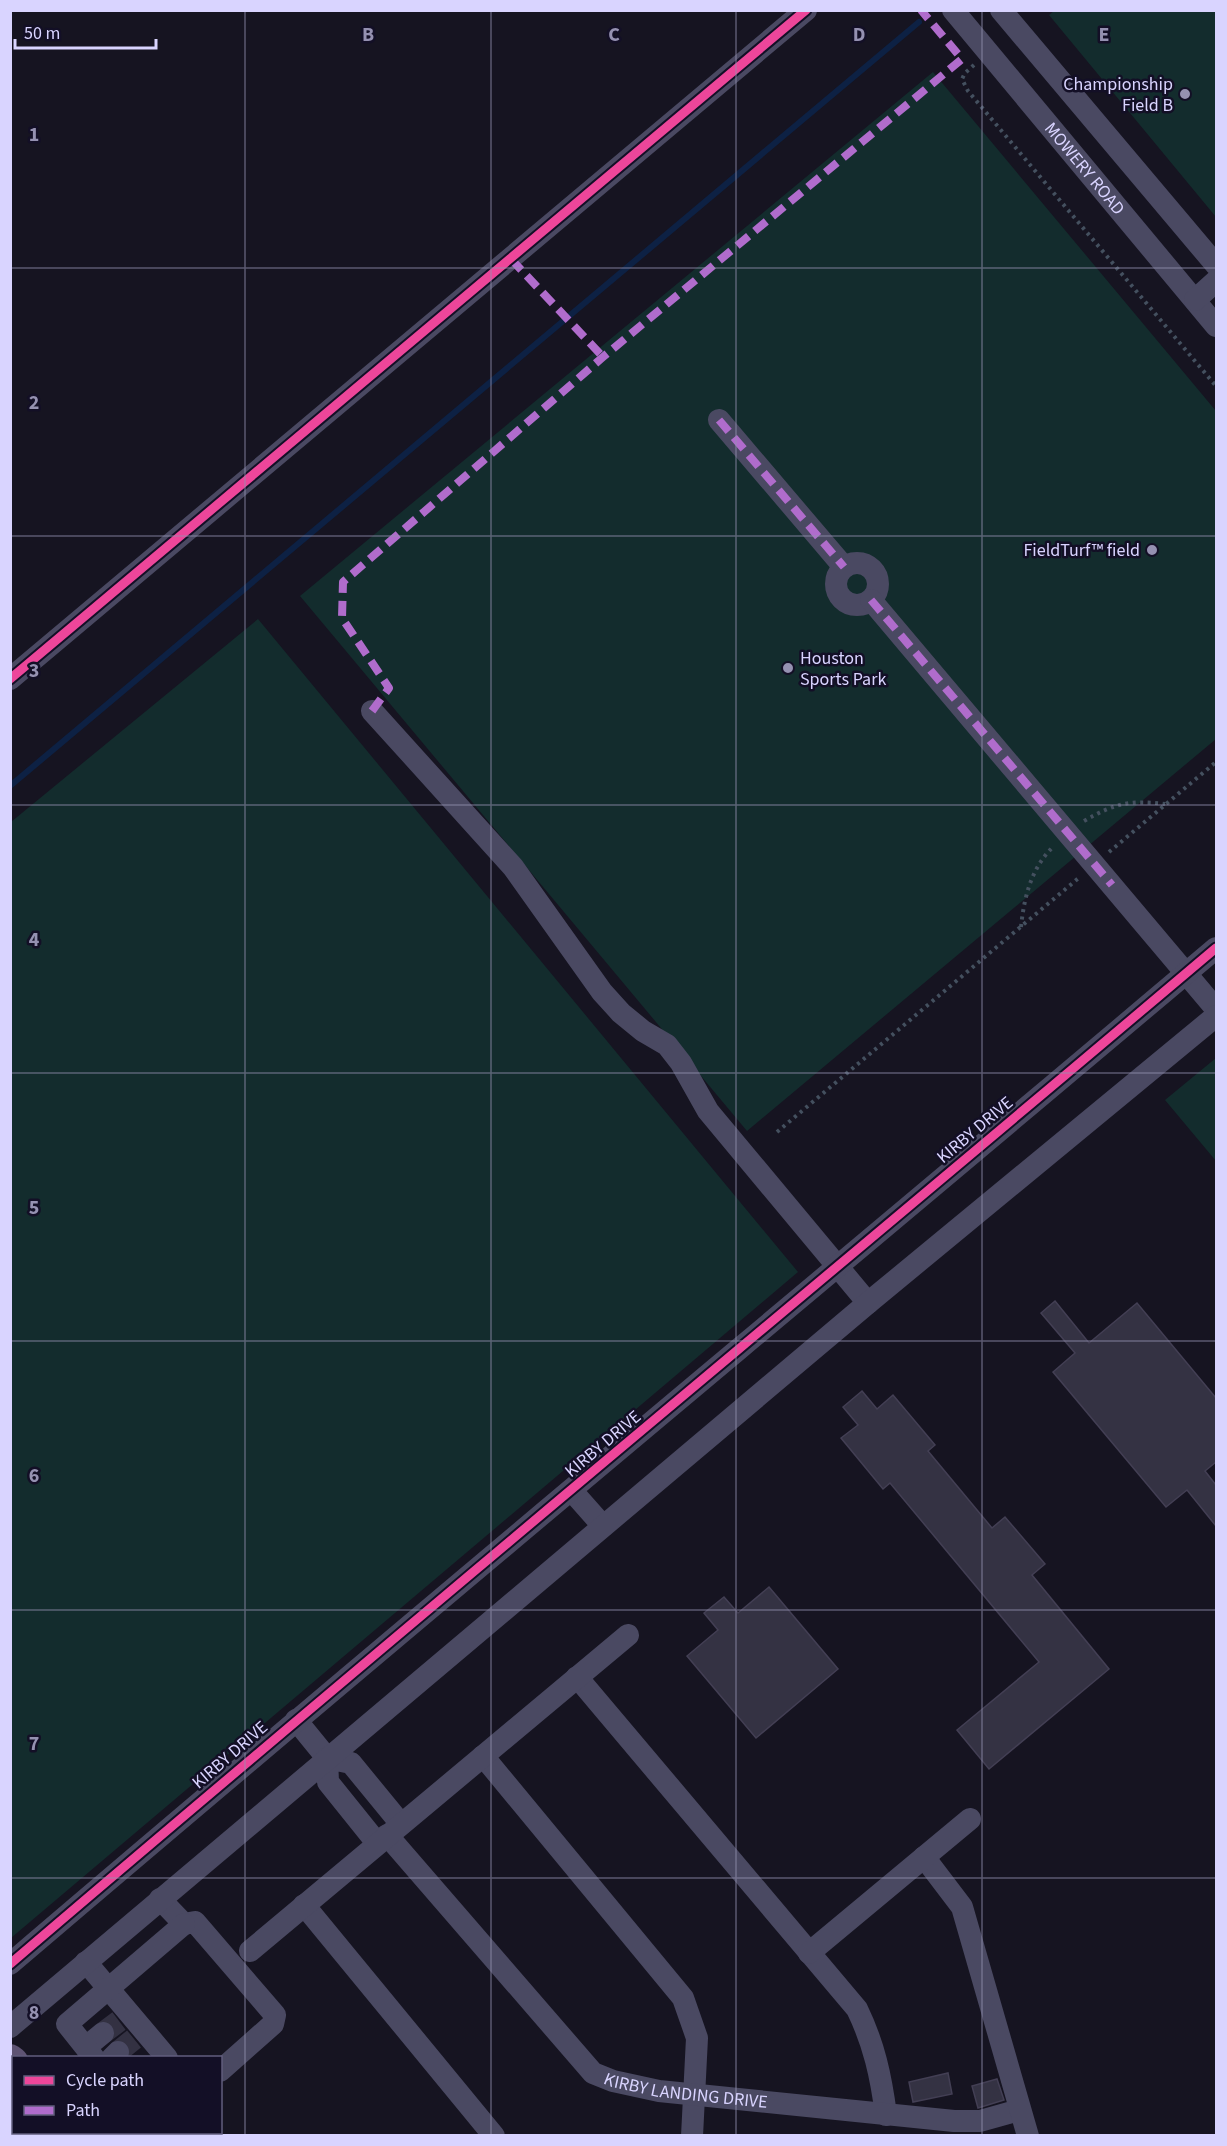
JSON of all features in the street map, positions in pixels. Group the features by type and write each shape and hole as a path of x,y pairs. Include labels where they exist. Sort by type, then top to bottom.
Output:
{"street":[{"path":"10,679 806,10"},
{"name":"MOWERY ROAD","path":"953,10 1216,326"},
{"name":"MOWERY ROAD","path":"1001,10 1216,265"},
{"path":"1195,300 1216,281"},
{"path":"719,420 844,567"},
{"path":"858,563 870,568 877,580 877,587 871,600 852,604 840,597 836,585 839,572 844,567 858,563"},
{"path":"871,600 1216,1009"},
{"path":"372,711 513,867 602,992 643,1031 667,1044 681,1063 708,1111 868,1303"},
{"name":"KIRBY DRIVE","path":"10,1964 296,1720 838,1268 1216,948"},
{"path":"10,2027 868,1303 1216,1016"},
{"path":"572,1491 603,1526"},
{"path":"250,1951 628,1635"},
{"path":"578,1677 857,2009 871,2038 880,2071 886,2115"},
{"path":"296,1720 327,1758"},
{"path":"483,1756 683,1998 698,2038 692,2136"},
{"name":"KIRBY LANDING DRIVE","path":"389,1834 351,1763 327,1758 328,1782 389,1834 593,2073 613,2081 659,2091 954,2121 980,2121 1019,2110"},
{"path":"809,1953 970,1819"},
{"path":"924,1857 962,1907 1028,2136"},
{"path":"160,1899 184,1924"},
{"path":"304,1905 482,2132"},
{"path":"161,2056 127,2045 106,2034 67,2024 184,1924 195,1922 275,2014 273,2024 222,2069"},
{"path":"86,1962 109,1988 106,2034"}],"path":[{"path":"989,53 964,73 962,79 968,91 1216,386"},
{"path":"777,1132 1216,762"}],"green space":[{"path":"1054,11 1216,11 1216,217 1049,15"},
{"name":"Houston Sports Park","path":"933,72 1216,411 1216,739 747,1131 300,596"},
{"path":"258,619 798,1272 11,1938 11,822"},
{"path":"1216,1058 1216,1161 1165,1100"}],"building":[{"path":"1055,1301 1089,1343 1137,1303 1216,1398 1216,1462 1205,1471 1216,1485 1216,1526 1187,1490 1166,1507 1053,1372 1075,1353 1041,1313"},
{"path":"862,1391 877,1409 893,1395 935,1445 928,1451 992,1528 1005,1517 1045,1564 1032,1575 1109,1669 989,1769 957,1730 1039,1662 890,1483 883,1489 841,1438 858,1425 843,1407"},
{"path":"769,1587 838,1669 756,1738 687,1656 718,1630 704,1613 724,1597 738,1613"},
{"path":"948,2073 952,2094 913,2102 909,2082"},
{"path":"997,2079 1004,2100 978,2108 972,2086"}],"waterway":[{"path":"10,786 919,22"}],"tunnel":[{"path":"103,2033 119,2021"},
{"path":"118,2052 134,2039"}],"marked path":[{"path":"372,711 389,688 342,618 343,582 603,357 962,59 921,10"},
{"path":"511,259 603,357"},
{"path":"719,420 844,567"},
{"path":"871,600 1112,885"}],"cycle path":[{"path":"10,679 806,10"},
{"path":"10,1964 1216,948"}],"place":[{"name":"Championship Field B","path":"1185,94"},
{"name":"FieldTurf™ field","path":"1152,550"},
{"name":"Houston Sports Park","path":"788,668"}]}
